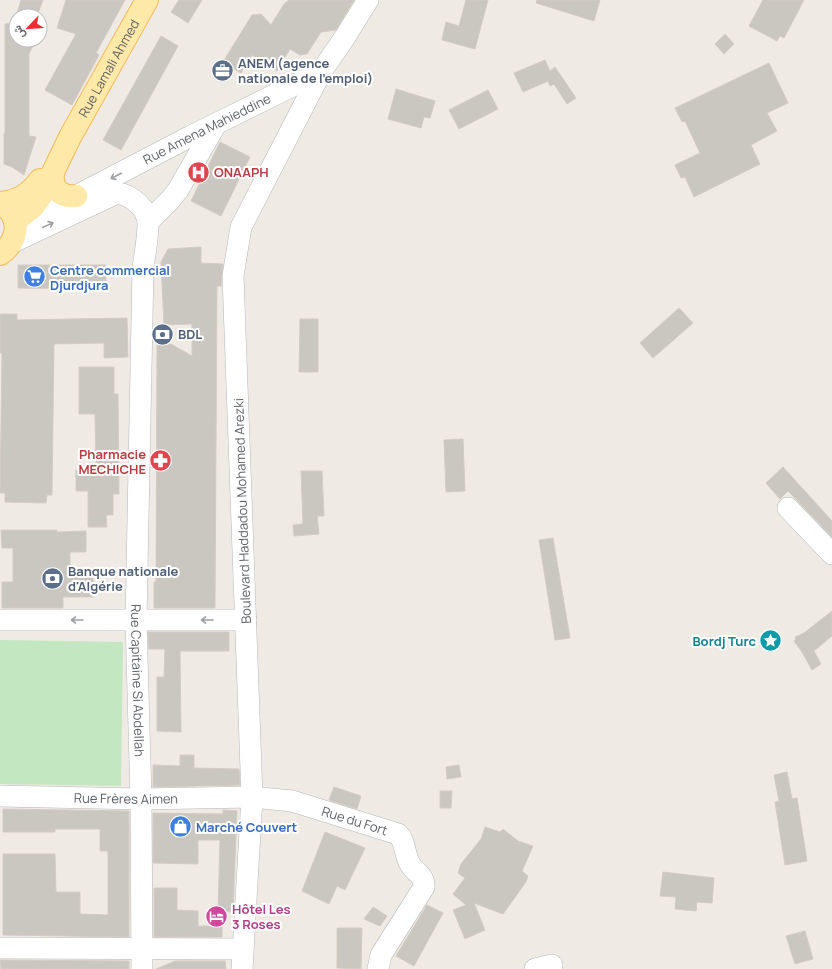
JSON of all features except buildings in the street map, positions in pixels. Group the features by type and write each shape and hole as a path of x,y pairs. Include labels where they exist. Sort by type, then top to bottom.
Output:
{"main road":[{"name":"Rue Lamali Ahmed","path":"8,242 46,189 70,137 147,0"},
{"name":"Rue Lamali Ahmed","path":"0,203 16,200 29,193 38,183 70,137"},
{"path":"53,173 53,184 60,193 70,197 76,196"},
{"path":"0,203 10,211 8,242"}],"street":[{"name":"Rue Amena Mahieddine","path":"8,242 76,196 320,72 345,37 368,0"},
{"name":"Boulevard Haddadou Mohamed Arezki","path":"242,969 252,797 233,276 241,227 320,72"},
{"path":"137,202 146,215 148,222 178,190 216,124"},
{"path":"8,242 117,193 127,196 143,206 152,208 167,203"},
{"name":"Rue Capitaine Si Abdellah","path":"142,969 141,799 136,620 143,268 148,222"},
{"path":"788,508 832,554"},
{"path":"0,620 246,620"},
{"name":"Rue Frères Aimen","path":"0,796 141,799 252,797"},
{"name":"Rue du Fort","path":"252,797 292,801 313,806 398,834 403,839 410,865 422,876 425,881 424,887 381,955 378,969"},
{"path":"0,948 243,948"}],"green space":[{"path":"0,640 123,642 121,786 0,784"}],"place":[{"name":"ANEM (agence nationale de l'emploi)","path":"223,70"},
{"name":"ONAAPH","path":"198,172"},
{"name":"Centre commercial Djurdjura","path":"34,277"},
{"name":"BDL","path":"162,334"},
{"name":"Pharmacie MECHICHE","path":"161,461"},
{"name":"Banque nationale d'Algérie","path":"53,578"},
{"name":"Bordj Turc","path":"771,641"},
{"name":"Marché Couvert","path":"180,827"},
{"name":"Hôtel Les 3 Roses","path":"216,916"}]}
